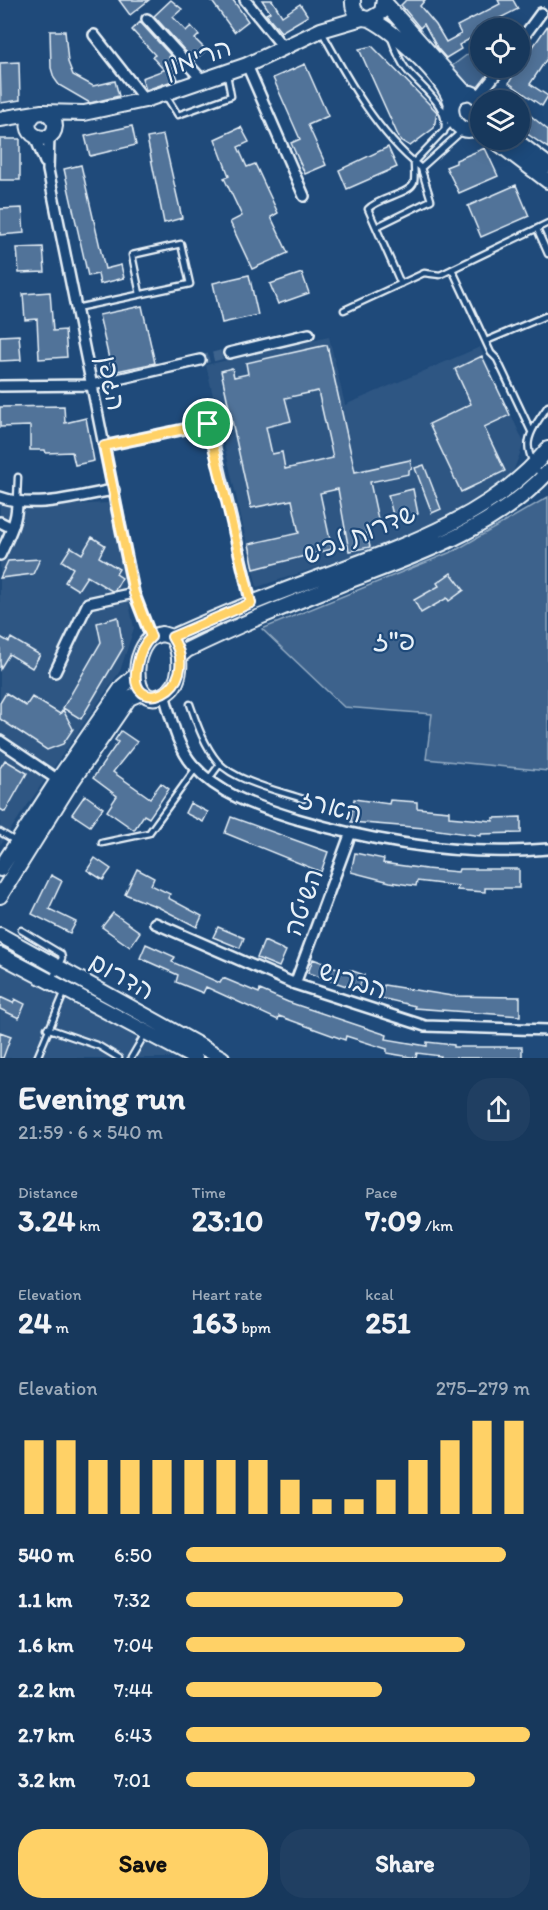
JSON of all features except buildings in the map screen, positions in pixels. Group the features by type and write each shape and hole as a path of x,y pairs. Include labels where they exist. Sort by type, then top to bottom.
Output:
{"main road":[{"name":"הרימון","path":"321,30 353,2"},
{"path":"353,2 355,12 388,30 436,77 446,90 446,106 470,126"},
{"path":"366,19 379,16 384,2 470,92"},
{"name":"הרימון","path":"0,121 42,113 84,113 145,100 247,65 321,30 366,19"},
{"path":"446,106 458,95 470,96"},
{"path":"42,113 54,120 42,133 29,122 42,113"},
{"name":"הרימון","path":"0,121 42,133 84,113"},
{"path":"507,150 548,181"},
{"path":"528,150 548,165"},
{"name":"שדרות לכיש","path":"172,637 251,603 381,554 465,516 505,491 534,466 548,449"},
{"name":"שדרות לכיש","path":"180,656 187,650 245,621 424,552 480,526 512,504 545,475"},
{"path":"162,634 172,637 180,656 177,675 165,694 153,697 143,692 136,675 140,654 151,637 162,634"},
{"path":"0,896 63,783 123,686 136,675"},
{"path":"0,869 17,843 129,698 143,692"},
{"name":"הדרום","path":"0,935 222,1058"},
{"name":"הדרום","path":"0,955 194,1058"}],"street":[{"path":"245,0 283,47"},
{"path":"530,28 541,13"},
{"path":"147,20 203,81"},
{"path":"94,35 145,100"},
{"path":"247,65 304,196"},
{"path":"481,90 492,78"},
{"name":"הגפן","path":"42,133 134,593 151,637"},
{"name":"הגפן","path":"42,133 48,170"},
{"path":"229,353 309,334"},
{"path":"0,386 92,385 200,360"},
{"path":"104,446 208,424 251,603"},
{"path":"0,497 17,503 41,503 114,490"},
{"path":"0,555 12,528 17,503"},
{"path":"0,522 12,528"},
{"path":"55,672 88,603 134,593"},
{"name":"הארז","path":"165,694 179,742 196,768 208,780 231,796 350,835 479,852 548,849"},
{"path":"0,741 63,783"},
{"name":"השיטה","path":"295,984 350,835"},
{"name":"הברוש","path":"155,923 295,984 425,1026 548,1030"}],"lane":[{"path":"321,30 341,65 393,143 421,168 431,200 376,227"},
{"path":"165,94 178,115 231,96 227,72"},
{"path":"443,134 446,106"},
{"path":"401,284 368,209 373,203 385,197 410,189 414,184 414,162 443,134 470,127"},
{"path":"421,168 470,128"},
{"path":"344,310 424,273 440,275 548,223"},
{"path":"537,229 548,254"},
{"path":"76,308 190,284 181,244 132,255 140,294"},
{"path":"452,269 531,430"},
{"path":"486,341 548,315"},
{"path":"545,475 534,466 527,448 531,430 548,406"},
{"path":"17,503 18,477"},
{"path":"190,704 203,739 220,764 240,777 303,799"},
{"path":"208,780 220,764"},
{"path":"102,843 149,832 196,768"},
{"path":"0,832 17,843"},
{"path":"21,930 61,954 62,958 51,981"},
{"path":"37,1058 47,1028 66,989"},
{"path":"47,1028 99,1046 119,1058"},
{"path":"131,1058 146,1031"}],"shaded area":[{"path":"470,52 470,78 489,78 483,87 463,85 448,69"},
{"path":"329,337 345,405 480,347 524,443 511,477 453,513 380,547 257,587 206,365"},
{"path":"548,497 548,771 426,759 432,714 344,707 262,629 456,550"},
{"path":"0,503 12,508 109,503 134,628 120,671 0,845"},
{"path":"0,961 75,1000 179,1058 0,1058"}],"tunnel":[{"path":"200,360 229,353"}],"district":[{"name":"פ\"ז","path":"394,641"}],"route":[{"path":"208,424 251,603 172,637 180,656 177,675 170,690 153,697 143,692 137,682 136,669 140,654 146,641 151,637 134,593 104,446 208,424"}]}
